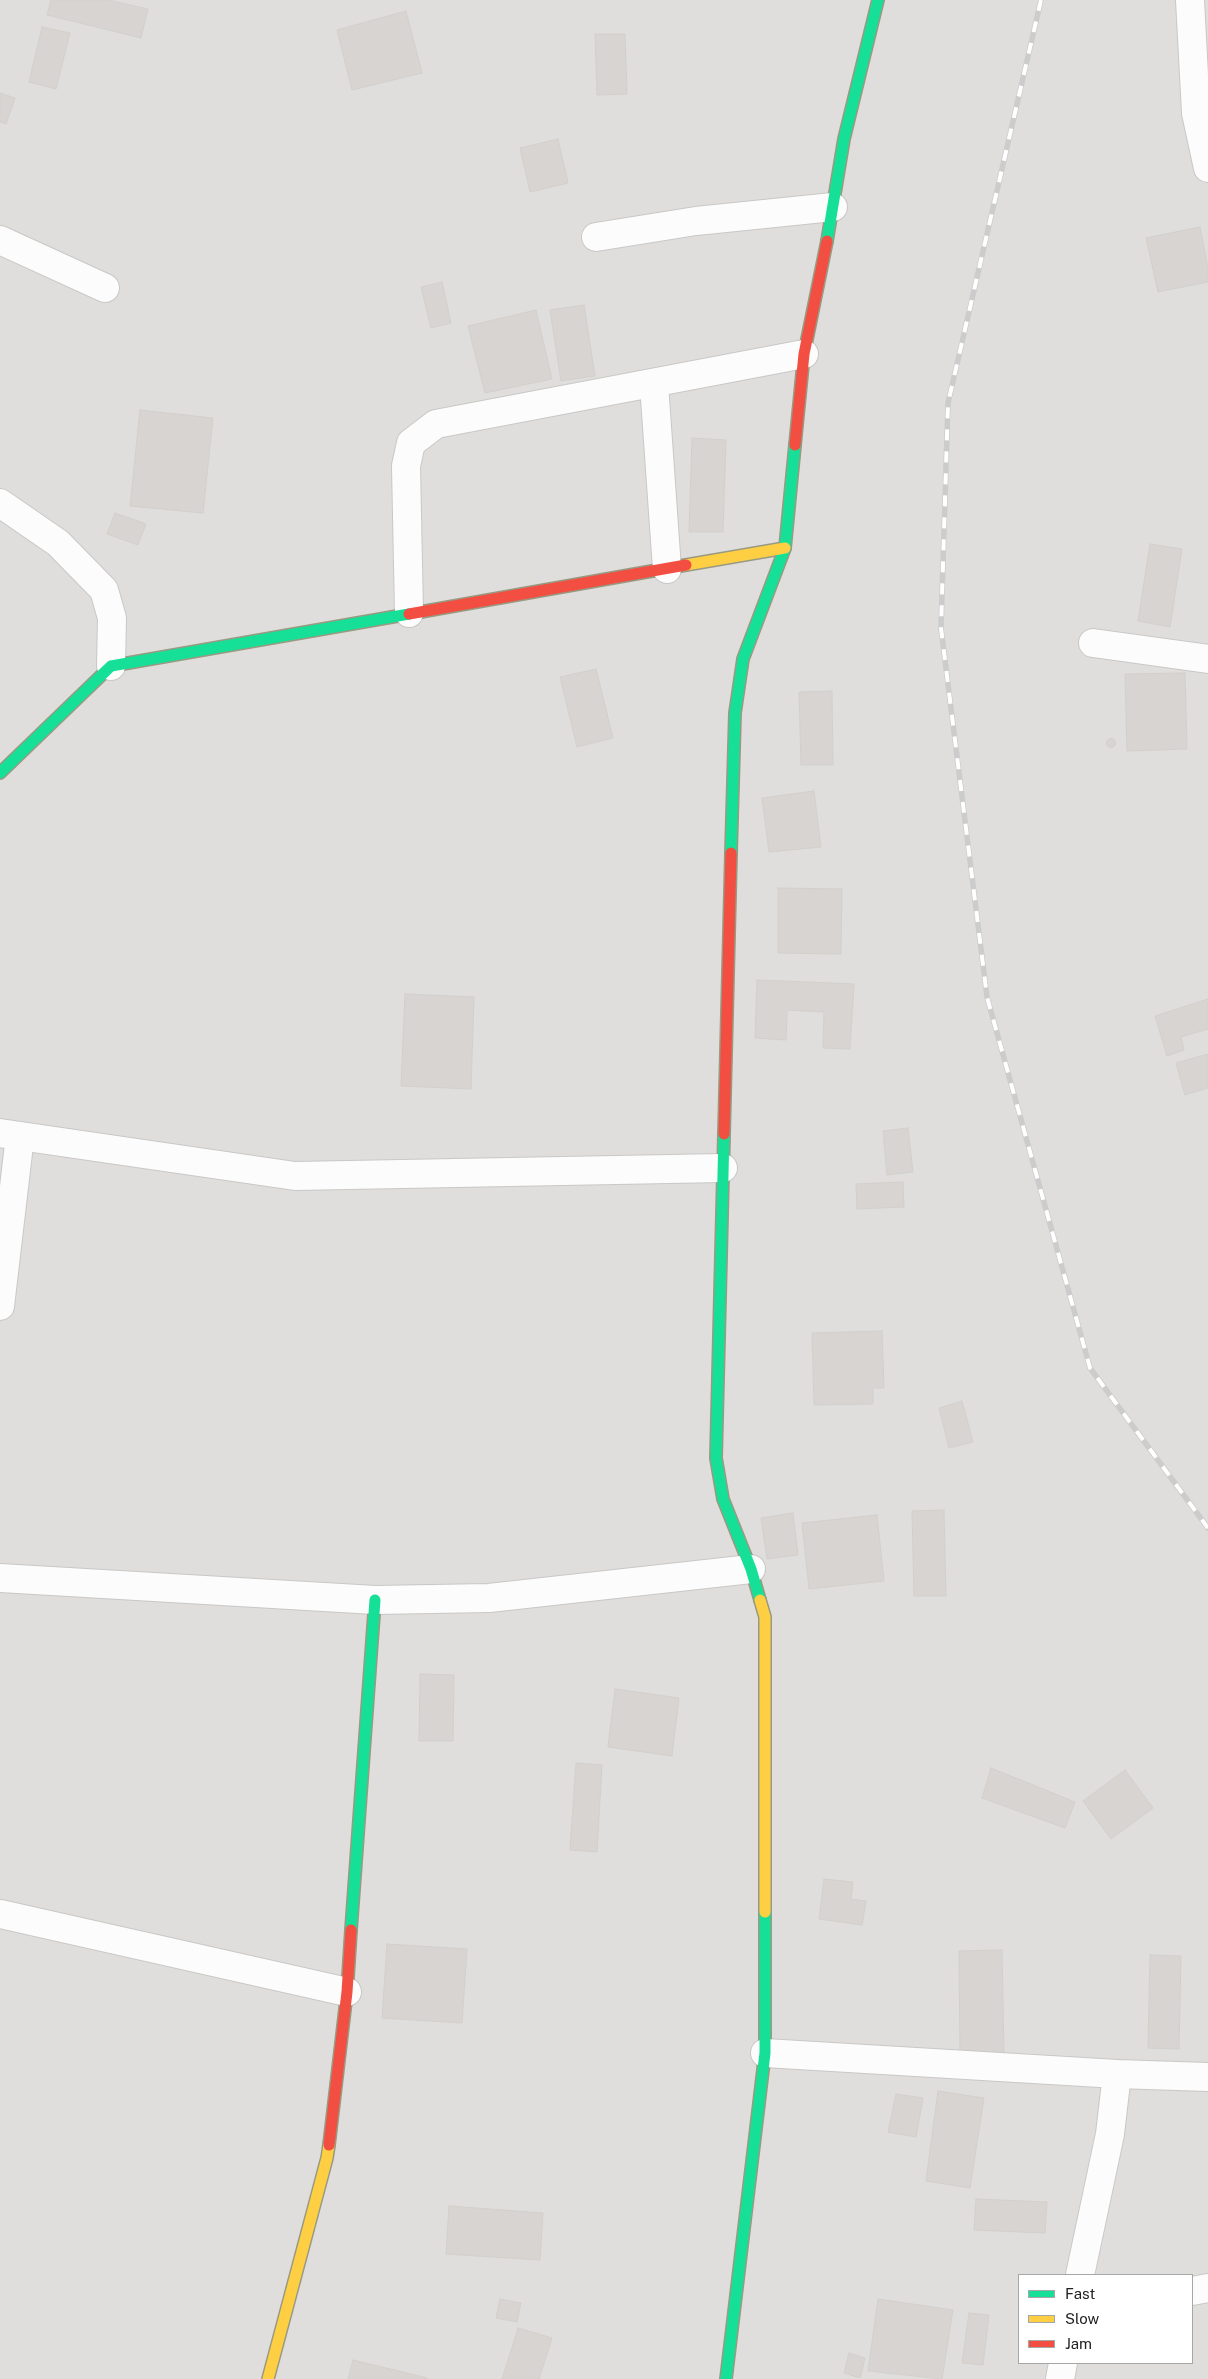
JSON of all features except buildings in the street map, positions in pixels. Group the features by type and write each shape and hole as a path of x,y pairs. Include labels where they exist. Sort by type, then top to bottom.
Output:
{"street":[{"path":"726,2379 765,2053 765,1617 751,1569 722,1499 716,1458 735,713 743,660 785,548 804,354 844,139 878,0"},
{"path":"1190,0 1196,113 1208,168"},
{"path":"596,237 696,221 832,208"},
{"path":"0,240 105,288"},
{"path":"409,613 406,466 411,443 436,424 804,354"},
{"path":"654,384 667,569"},
{"path":"0,503 58,543 104,590 112,618 111,666"},
{"path":"0,773 111,666 785,548"},
{"path":"1092,643 1208,659"},
{"path":"0,1306 10,1135 296,1176 723,1168"},
{"path":"0,1578 375,1600 489,1598 751,1569"},
{"path":"268,2379 327,2158 346,1992 375,1600"},
{"path":"0,1914 346,1992"},
{"path":"765,2053 1208,2078"},
{"path":"1080,2274 1110,2134 1117,2074"},
{"path":"1193,2291 1208,2288"},
{"path":"1060,2379 1063,2364"}],"shaded area":[{"path":"0,0 1208,0 1208,2379 0,2379"}],"railway":[{"path":"1041,0 948,403 941,628 987,997 1090,1368 1208,1528"}],"traffic: fast":[{"path":"827,241 844,139 878,0"},
{"path":"731,853 735,713 743,659 785,548 795,445"},
{"path":"0,773 111,666 409,614"},
{"path":"724,1134 716,1458 723,1499 751,1569 760,1600"},
{"path":"351,1930 375,1600"},
{"path":"726,2379 765,2053 765,1912"}],"traffic: slow":[{"path":"686,565 785,548"},
{"path":"760,1600 765,1617 765,1912"},
{"path":"268,2379 329,2145"}],"traffic: jam":[{"path":"795,445 804,354 827,241"},
{"path":"409,614 686,565"},
{"path":"724,1134 731,853"},
{"path":"329,2145 347,1992 351,1930"}]}
